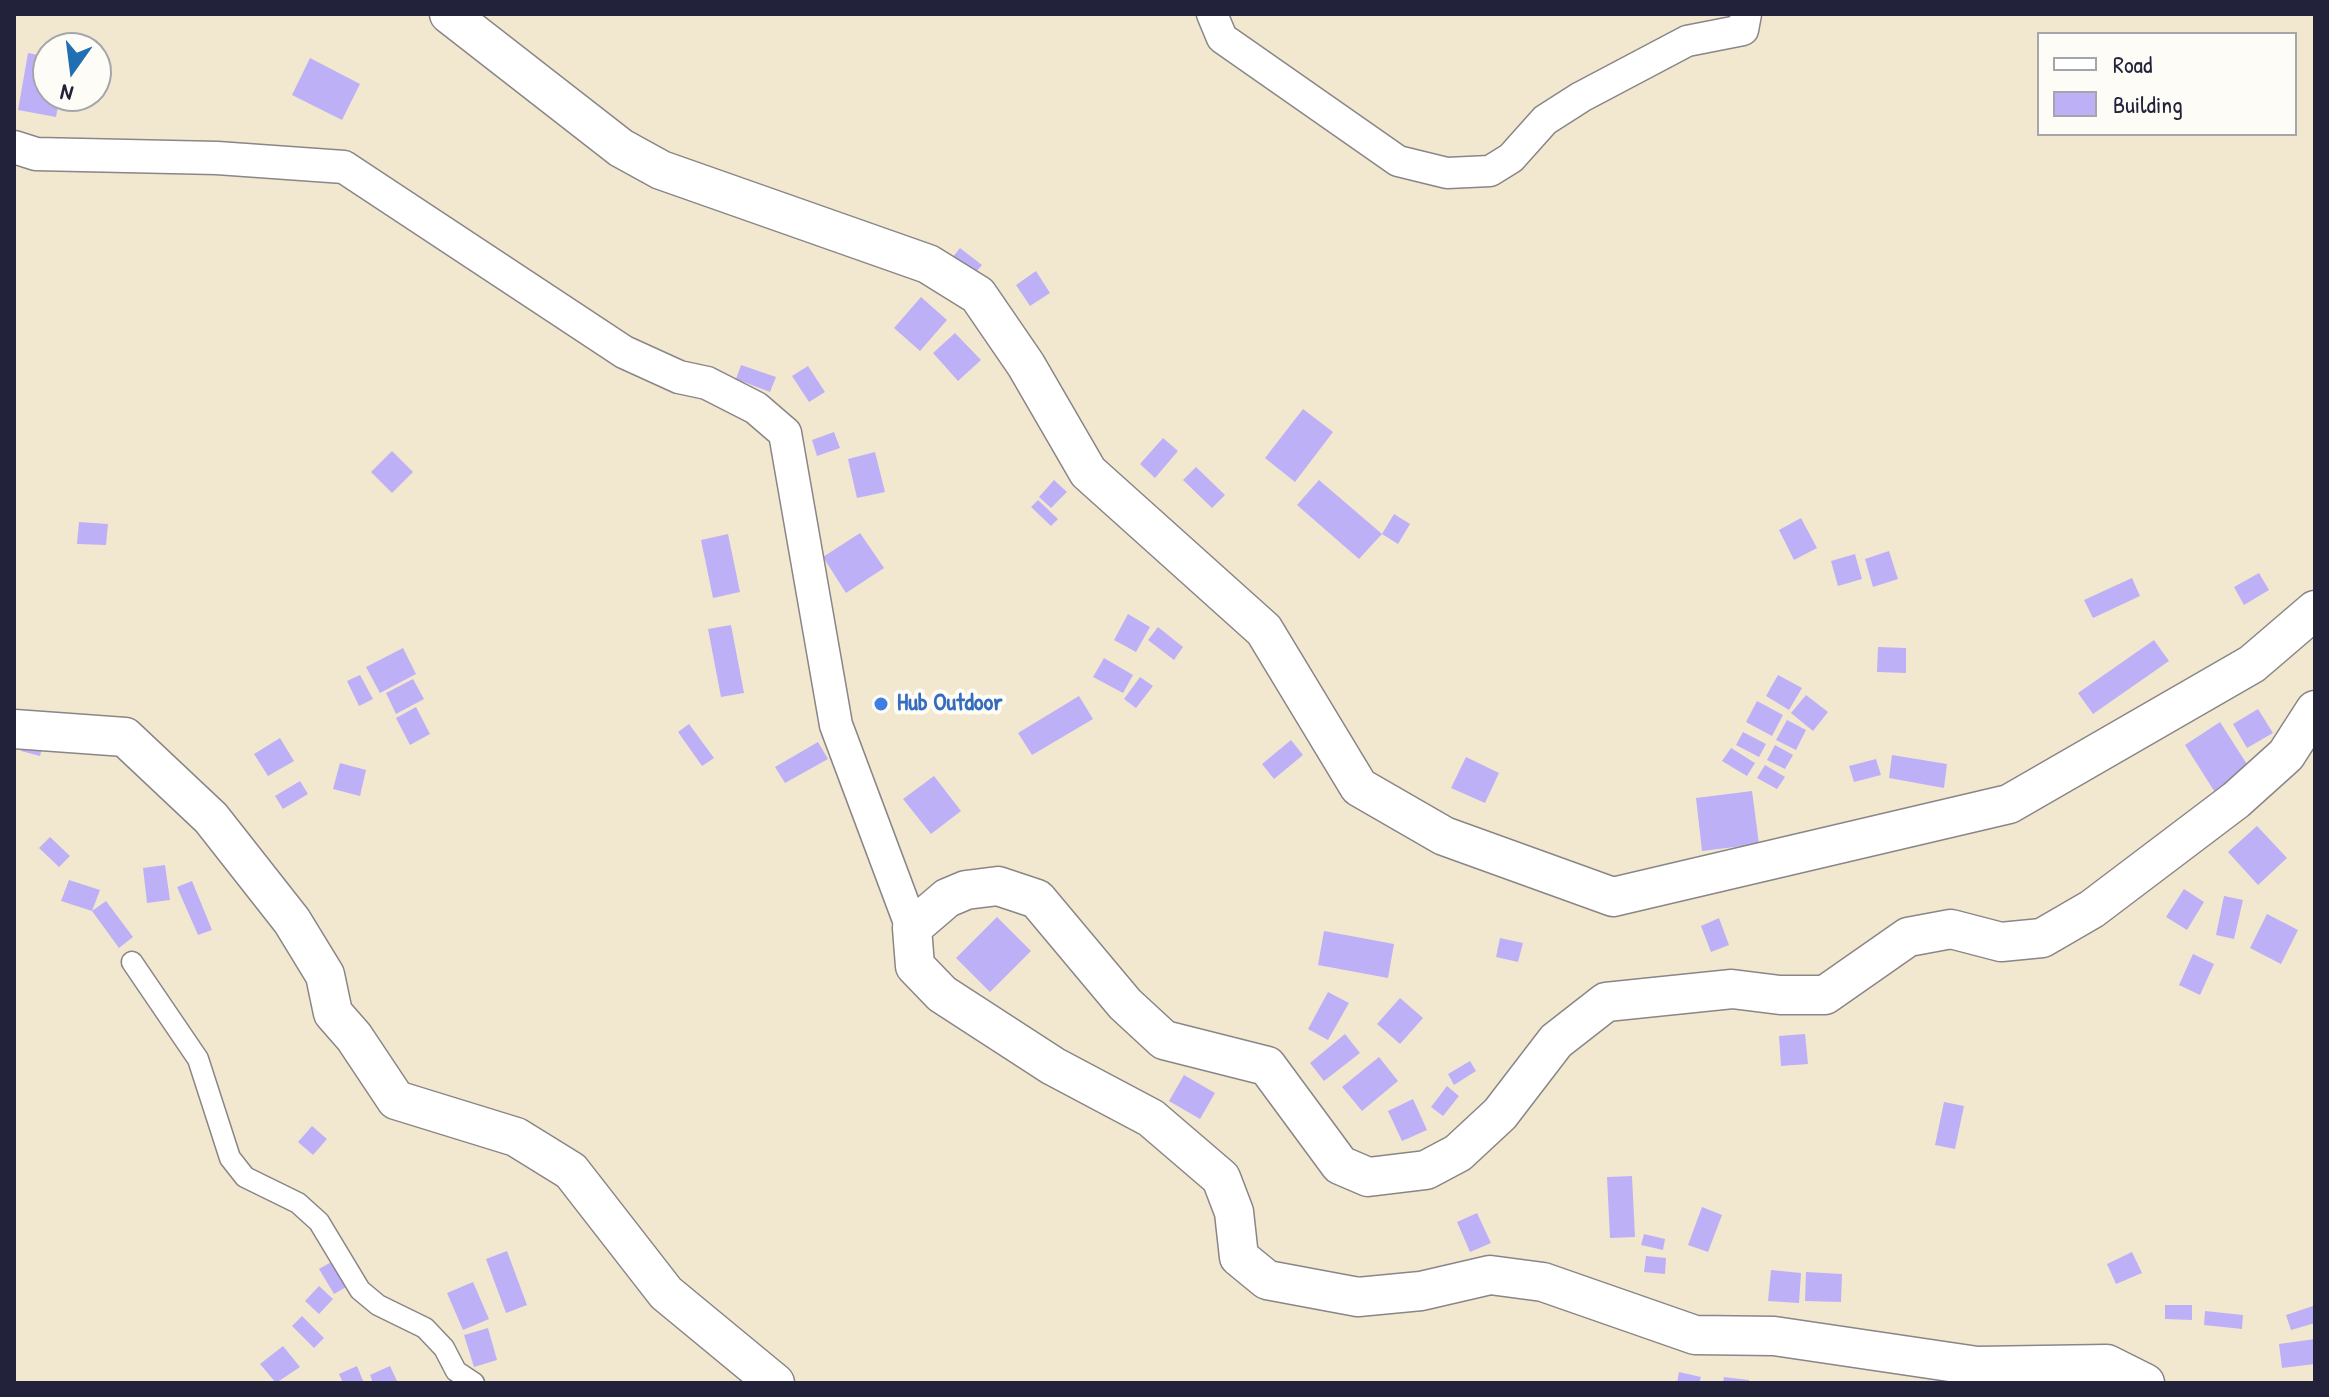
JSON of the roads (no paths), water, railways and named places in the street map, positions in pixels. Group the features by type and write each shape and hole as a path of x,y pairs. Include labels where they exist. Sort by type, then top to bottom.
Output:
{"highway":[{"path":"449,14 621,148 661,170 928,264 978,295 1026,365 1088,472 1264,630 1359,787 1444,836 1613,897 2009,804 2252,664 2315,610"},
{"path":"2145,1383 2107,1364 1977,1366 1774,1336 1695,1335 1543,1282 1490,1275 1421,1291 1358,1297 1267,1280 1239,1257 1234,1212 1221,1178 1151,1118 1053,1066 942,994 915,966 912,928 947,898 966,890 998,886 1037,899 1125,1004 1164,1040 1267,1066 1340,1165 1368,1177 1426,1170 1458,1153 1490,1124 1556,1041 1606,1002 1732,989 1780,995 1825,995 1908,937 1951,929 2001,942 2042,938 2092,909 2236,800 2286,755 2315,710"},
{"path":"14,729 125,737 211,818 292,921 325,975 333,1013 354,1037 396,1100 516,1137 571,1171 666,1293 775,1383"}],"main road":[{"path":"14,147 36,154 217,158 344,167 624,352 679,377 707,383 756,408 785,433 836,725 912,928"}],"street":[{"path":"1212,14 1222,38 1398,161 1447,173 1490,171 1511,158 1545,120 1581,97 1687,41 1743,30 1746,14"},
{"path":"132,962 198,1059 230,1158 245,1177 298,1203 319,1222 360,1290 378,1305 425,1328 444,1348 456,1371 474,1383"}],"place":[{"name":"Hub Outdoor","path":"881,704"}]}
